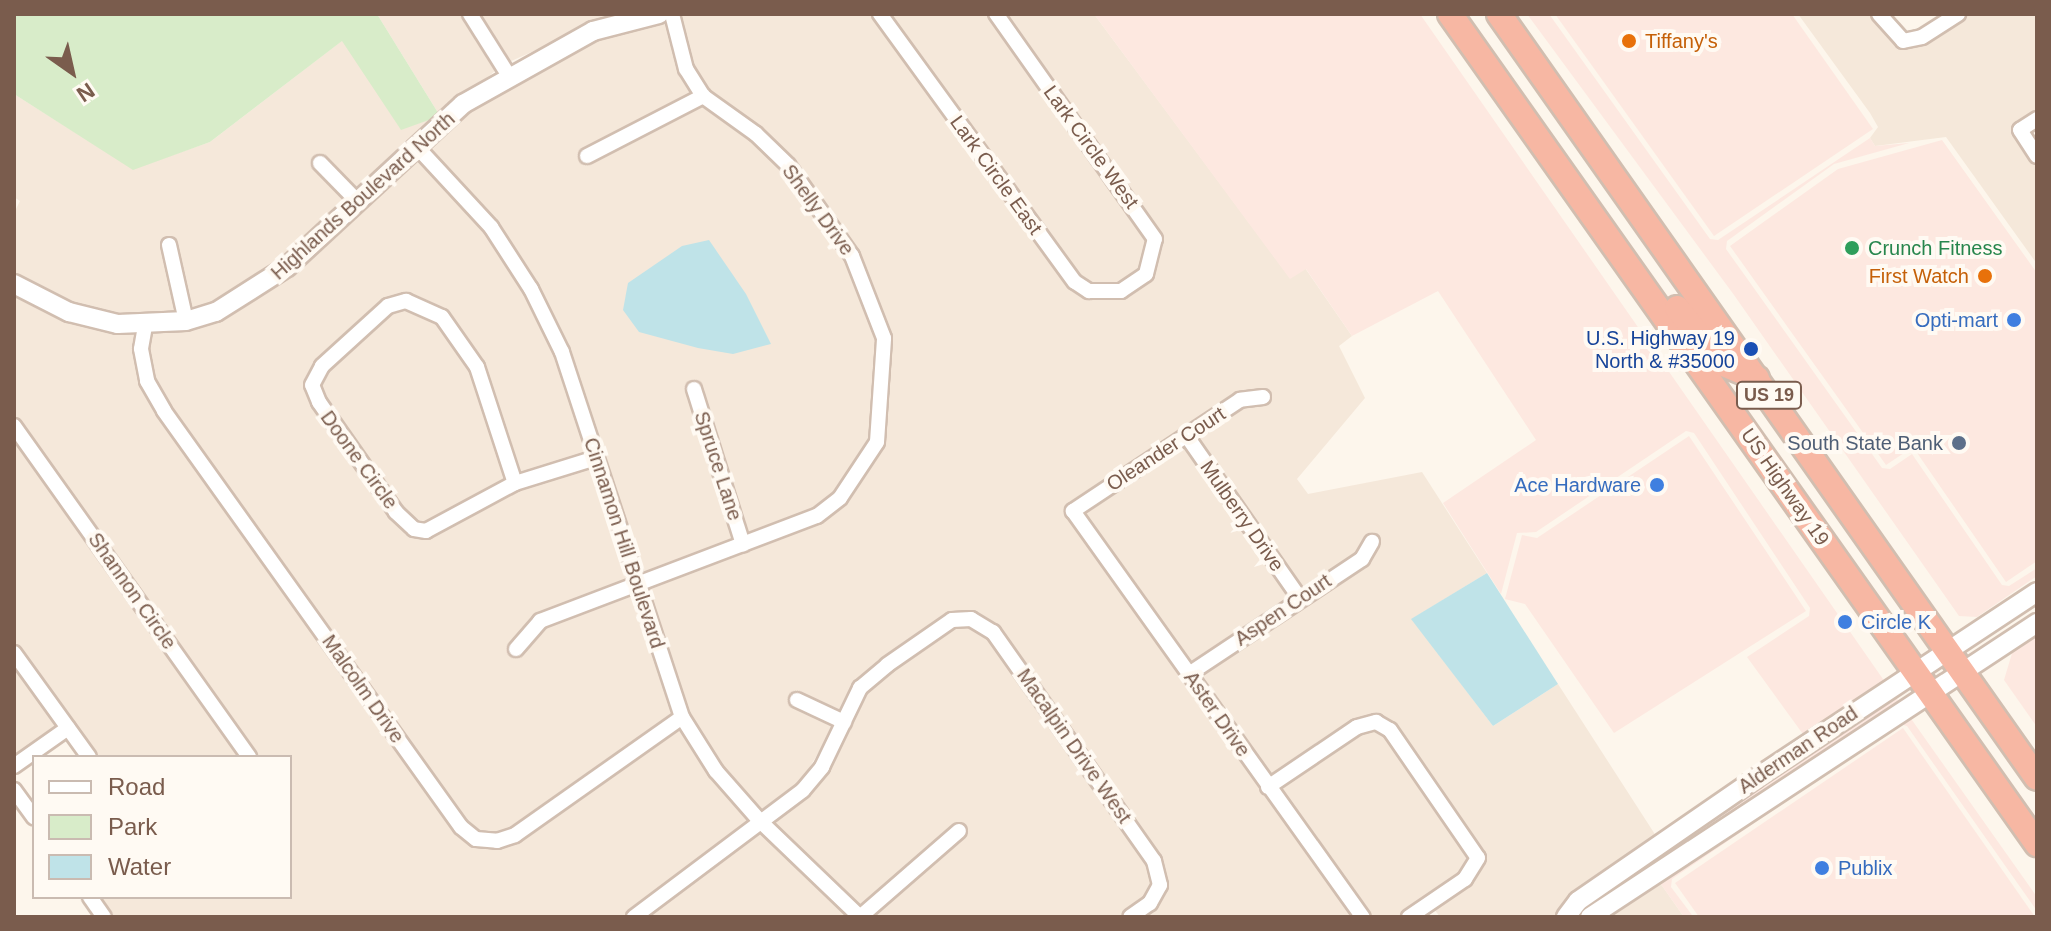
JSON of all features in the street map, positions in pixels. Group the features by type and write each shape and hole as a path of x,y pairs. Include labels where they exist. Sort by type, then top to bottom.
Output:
{"highway":[{"name":"US Highway 19","path":"1450,14 2037,844"},
{"name":"US Highway 19","path":"1499,14 2037,778"},
{"path":"1535,133 1575,164 1721,363 1757,378"}],"street":[{"path":"470,14 509,76"},
{"name":"Highlands Boulevard North","path":"14,284 69,312 145,326 186,321 262,286 418,148 463,104 593,31 659,14"},
{"name":"Shelly Drive","path":"516,649 540,621 817,516 852,481 877,442 884,338 852,256 788,165 756,134 703,96 686,69 672,14"},
{"name":"Lark Circle East","path":"880,14 1075,282 1106,293 1135,284"},
{"name":"Lark Circle West","path":"996,14 1155,239 1146,274 1135,284"},
{"path":"1879,14 1903,41 1922,37 1958,14"},
{"path":"587,156 703,96"},
{"path":"2037,119 2020,130 2037,156"},
{"name":"Cinnamon Hill Boulevard","path":"418,148 491,227 531,289 562,352 636,586 682,717 716,771 760,821 860,917"},
{"path":"320,163 358,202"},
{"path":"169,245 186,321"},
{"name":"Doone Circle","path":"515,483 477,367 442,317 420,303 388,306 322,366 312,385 319,402 414,529 438,527 515,483 596,458"},
{"name":"Malcolm Drive","path":"145,326 141,349 147,381 164,411 461,827 476,839 497,841 515,835 682,717"},
{"name":"Spruce Lane","path":"694,389 743,544"},
{"name":"Oleander Court","path":"1073,511 1240,400 1263,397"},
{"name":"Shannon Circle","path":"14,426 248,755"},
{"name":"Mulberry Drive","path":"1186,435 1299,597"},
{"name":"Aster Drive","path":"1073,511 1363,917"},
{"name":"Aspen Court","path":"1189,674 1299,597 1362,559 1372,542"},
{"name":"Alderman Road","path":"1593,917 1923,679 1948,652 2037,592"},
{"name":"Macalpin Drive West","path":"844,722 860,688 887,665 952,620 971,619 993,632 1154,861 1160,885 1150,903 1130,917"},
{"name":"Alderman Road","path":"1566,917 1578,901 1923,679 1963,674 2037,623"},
{"path":"14,653 88,755"},
{"path":"634,917 803,790 822,767 844,722 797,700"},
{"path":"1268,787 1357,727 1376,722 1390,730 1478,858 1465,879 1429,912 1409,917"},
{"path":"14,766 68,728"},
{"path":"14,790 32,815"},
{"path":"860,917 959,831"},
{"path":"91,899 104,917"}],"shaded area":[{"path":"377,14 463,14 497,69 357,194 319,154 312,163 349,202 283,262 237,294 191,313 174,239 163,240 179,316 140,320 71,306 14,276 14,213 20,201 14,197 14,94 133,169 210,142 343,40 401,129 440,116"},
{"path":"477,14 633,14 590,26 507,63"},
{"path":"873,14 1057,271 1090,298 1106,299 1135,292 1151,279 1160,257 1160,236 1003,14 1094,14 1290,278 1305,268 1352,336 1339,346 1365,398 1297,479 1308,494 1422,472 1487,573 1412,619 1493,726 1558,684 1658,839 1558,917 1440,917 1434,909 1469,885 1483,856 1395,727 1379,716 1269,778 1198,676 1368,563 1380,540 1369,533 1358,554 1300,588 1195,437 1243,406 1270,402 1267,389 1236,395 1065,509 1355,917 1142,917 1168,884 976,613 968,611 948,614 882,660 856,683 840,714 794,692 790,703 835,725 799,785 760,812 721,767 687,714 644,590 750,549 844,503 883,443 890,337 858,254 792,161 707,92 692,67 679,16"},
{"path":"888,14 990,14 1149,240 1141,270 1119,285 1091,285 1078,277"},
{"path":"1094,14 1420,14 1885,682 1805,737 1747,657 1809,616 1810,608 1694,433 1686,431 1536,532 1517,533 1501,594 1443,503 1536,440 1438,291 1352,336 1306,269 1290,279"},
{"path":"1527,14 1549,14 1710,239 1718,240 1870,138 1875,146 1909,143 1834,164 1727,241 1726,249 1882,468 1890,469 1912,454 2002,585 2009,586 2037,568 2037,576 1977,617 1959,616 1734,295"},
{"path":"1555,14 1792,14 1873,129 1714,236"},
{"path":"1798,14 1872,14 1887,36 1904,47 1926,43 1970,14 2037,14 2037,111 2011,128 2037,166 2037,264 1946,137 1875,146 1870,138 1878,127 1870,113"},
{"path":"667,18 694,93 580,153 585,164 703,104 753,139 783,169 847,259 878,338 871,439 835,493 814,511 746,536 698,382 687,384 735,540 640,577 568,349 536,286 427,149 467,109 596,38"},
{"path":"1942,140 2037,273 2037,561 2006,582 1913,447 1886,465 1730,246 1838,169"},
{"path":"418,157 486,231 526,292 557,354 589,453 519,475 444,311 420,297 384,301 317,361 307,382 391,515 428,537 518,489 592,466 629,581 535,616 507,649 517,658 544,626 633,594 674,714 511,829 496,835 478,833 466,822 169,408 152,379 147,350 150,332 219,318 266,292"},
{"path":"14,290 138,332 141,382 457,830 497,848 680,726 750,819 624,917 111,917 98,899 292,899 292,755 255,755 14,416"},
{"path":"407,307 438,321 471,370 507,480 425,524 401,508 319,386 327,370 391,312"},
{"path":"14,436 241,755 96,755 14,643"},
{"path":"1689,436 1806,611 1614,733 1525,604 1505,599 1522,535 1537,538"},
{"path":"1185,443 1290,595 1190,665 1082,513"},
{"path":"954,626 970,626 990,637 1149,863 1154,884 1145,898 1118,917 870,917 967,832 960,822 860,908 769,822 807,796 865,693"},
{"path":"2037,635 2037,727 2004,680 2013,650"},
{"path":"14,663 60,726 14,758"},
{"path":"1893,693 1899,702 1651,869 1662,852"},
{"path":"1907,713 2037,897 2037,911 1907,726 1900,724 1672,879 1671,887 1692,915 1684,917 1658,880"},
{"path":"1903,728 2035,917 1699,917 1675,883"},
{"path":"1376,729 1387,735 1471,857 1460,874 1396,917 1371,917 1277,789 1360,733"},
{"path":"760,829 851,916 645,917"},
{"path":"1658,880 1684,917 1603,917"}],"green space":[{"path":"14,14 377,14 440,116 401,130 342,41 210,142 133,170 14,94"}],"water":[{"path":"709,240 746,294 771,344 733,354 698,348 639,332 623,310 628,283 682,246"},
{"path":"1487,573 1558,684 1493,726 1411,619"}],"place":[{"name":"Tiffany's","path":"1629,41"},
{"name":"Crunch Fitness","path":"1852,248"},
{"name":"First Watch","path":"1985,276"},
{"name":"Opti-mart","path":"2014,320"},
{"name":"U.S. Highway 19 North & #35000","path":"1751,349"},
{"name":"South State Bank","path":"1959,443"},
{"name":"Ace Hardware","path":"1657,485"},
{"name":"Circle K","path":"1845,622"},
{"name":"Publix","path":"1822,868"}]}
